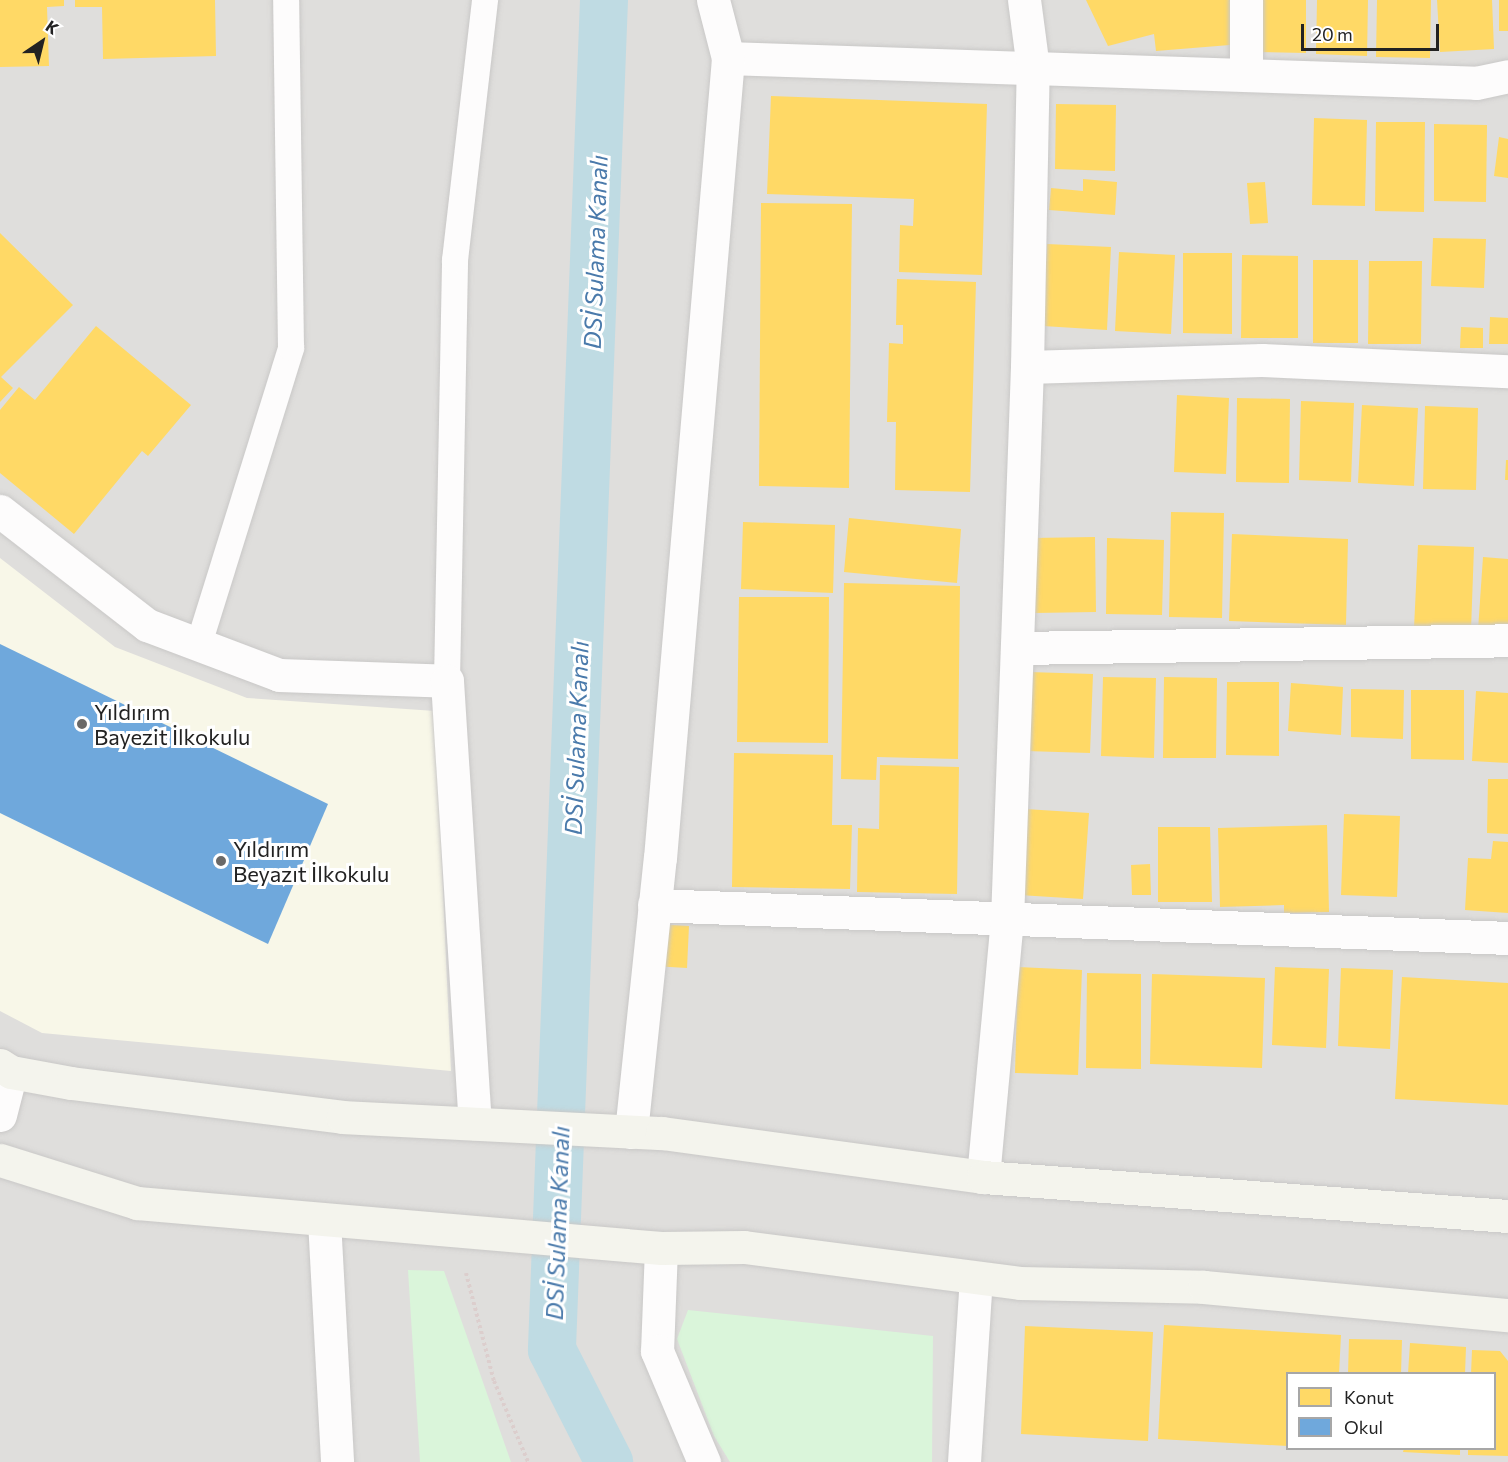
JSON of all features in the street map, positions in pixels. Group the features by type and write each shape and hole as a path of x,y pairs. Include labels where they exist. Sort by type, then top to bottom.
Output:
{"main road":[{"path":"6,1069 343,1117 623,1131 983,1177 1508,1216"},
{"path":"0,1160 137,1203 661,1248 744,1247 1020,1283 1204,1287 1508,1315"}],"street":[{"path":"623,1131 654,905 728,58 713,0"},
{"path":"983,1177 1007,920 1027,367 1033,68 1024,0"},
{"path":"1246,0 1246,72"},
{"path":"728,58 1246,72 1476,83 1508,76"},
{"path":"1027,367 1262,360 1508,371"},
{"path":"0,511 147,625 279,675 447,681 475,1123"},
{"path":"1017,648 1508,640"},
{"path":"654,905 1508,938"},
{"path":"0,1115 6,1069"},
{"path":"324,1220 337,1462"},
{"path":"661,1248 657,1351 704,1462"},
{"path":"963,1462 976,1278"}],"lane":[{"path":"200,644 291,348 286,0"},
{"path":"447,681 455,260 485,0"}],"path":[{"path":"456,1232 494,1381 528,1462"}],"shaded area":[{"path":"0,0 1508,0 1508,1462 0,1462"},
{"name":"Yıldırım Beyazıt İlkokulu","path":"0,558 115,647 247,698 435,711 451,1071 42,1033 0,1011"}],"green space":[{"path":"408,1270 444,1271 511,1462 420,1462"},
{"path":"688,1310 933,1336 932,1462 730,1462 714,1436 677,1339"}],"building: Konut":[{"path":"0,0 64,0 64,6 47,7 49,66 0,67"},
{"path":"75,0 215,0 216,56 103,59 102,7 75,7"},
{"path":"1086,0 1242,0 1242,44 1156,51 1154,34 1108,46"},
{"path":"1254,0 1306,0 1306,53 1253,52"},
{"path":"1317,0 1368,0 1367,56 1316,54"},
{"path":"1377,0 1431,0 1430,58 1376,57"},
{"path":"1437,0 1492,0 1494,49 1440,52"},
{"path":"1499,0 1508,0 1508,31 1499,31"},
{"path":"771,96 987,104 982,275 899,272 900,225 913,226 914,199 767,194"},
{"path":"1056,104 1116,105 1115,171 1055,169"},
{"path":"1314,118 1367,120 1365,206 1312,205"},
{"path":"1376,122 1425,122 1424,212 1375,211"},
{"path":"1434,124 1487,125 1486,202 1434,201"},
{"path":"1499,137 1508,139 1508,178 1494,176"},
{"path":"1083,179 1117,182 1115,215 1049,210 1051,188 1083,191"},
{"path":"1265,182 1268,223 1250,224 1247,183"},
{"path":"761,203 852,204 849,488 759,486"},
{"path":"0,233 73,305 1,377 13,388 0,402"},
{"path":"1433,238 1486,239 1484,288 1431,286"},
{"path":"1047,244 1111,247 1107,330 1043,326"},
{"path":"1119,252 1175,255 1171,334 1115,331"},
{"path":"1183,253 1232,253 1232,334 1183,333"},
{"path":"1242,255 1298,256 1298,338 1241,338"},
{"path":"1313,260 1358,260 1358,343 1313,343"},
{"path":"1369,261 1422,261 1421,344 1368,344"},
{"path":"897,279 976,282 970,492 895,490 896,422 887,422 889,343 903,344 903,325 896,325"},
{"path":"1490,317 1508,318 1508,344 1489,344"},
{"path":"96,326 191,405 148,456 142,451 74,534 0,473 0,410 19,387 35,400"},
{"path":"1461,327 1483,328 1483,348 1460,348"},
{"path":"1177,395 1229,398 1226,474 1174,472"},
{"path":"1237,398 1290,399 1289,483 1236,482"},
{"path":"1301,401 1354,403 1351,482 1299,480"},
{"path":"1362,405 1418,408 1414,486 1358,483"},
{"path":"1425,406 1478,408 1476,490 1423,489"},
{"path":"1506,460 1508,460 1508,480 1505,480"},
{"path":"1171,512 1224,513 1222,618 1169,617"},
{"path":"849,518 961,529 957,583 844,572"},
{"path":"743,522 835,525 833,593 741,589"},
{"path":"1232,534 1348,539 1346,625 1229,621"},
{"path":"1095,537 1096,612 1034,613 1032,538"},
{"path":"1107,538 1164,540 1162,615 1106,614"},
{"path":"1418,545 1474,547 1471,630 1414,628"},
{"path":"1483,557 1508,559 1508,633 1478,630"},
{"path":"844,583 960,586 958,759 877,757 876,780 841,779"},
{"path":"739,597 829,597 828,743 737,742"},
{"path":"1029,672 1093,674 1090,753 1026,751"},
{"path":"1103,677 1156,678 1154,758 1101,756"},
{"path":"1164,677 1217,678 1216,758 1163,758"},
{"path":"1227,682 1279,682 1279,756 1226,755"},
{"path":"1291,683 1343,687 1341,735 1288,731"},
{"path":"1351,689 1404,690 1403,739 1351,737"},
{"path":"1411,690 1464,690 1464,760 1411,759"},
{"path":"1476,691 1508,693 1508,763 1472,761"},
{"path":"734,753 833,755 832,825 852,825 850,889 732,887"},
{"path":"880,765 959,767 957,894 857,892 858,828 879,829"},
{"path":"1488,779 1508,779 1508,834 1487,833"},
{"path":"1025,809 1089,813 1083,899 1019,895"},
{"path":"1344,814 1400,816 1397,897 1341,895"},
{"path":"1327,825 1329,912 1284,913 1284,905 1220,907 1218,828"},
{"path":"1158,827 1210,827 1212,902 1158,902"},
{"path":"1493,841 1508,842 1508,913 1465,910 1468,858 1491,859"},
{"path":"1150,864 1151,895 1132,895 1131,865"},
{"path":"656,924 689,926 687,968 653,966"},
{"path":"1018,967 1082,970 1078,1075 1015,1073"},
{"path":"1275,967 1329,969 1326,1048 1272,1045"},
{"path":"1341,968 1393,970 1390,1049 1338,1046"},
{"path":"1087,973 1141,974 1141,1069 1086,1068"},
{"path":"1152,974 1265,978 1262,1068 1150,1064"},
{"path":"1402,977 1508,983 1508,1105 1395,1099"},
{"path":"1164,1325 1341,1335 1339,1372 1286,1372 1286,1446 1158,1439"},
{"path":"1025,1326 1153,1332 1148,1441 1021,1434"},
{"path":"1349,1339 1402,1340 1401,1372 1348,1372"},
{"path":"1410,1343 1466,1347 1465,1372 1408,1372"},
{"path":"1472,1350 1500,1351 1508,1361 1508,1456 1468,1455 1468,1450 1496,1450 1496,1372 1471,1372"},
{"path":"1404,1450 1460,1450 1460,1455 1403,1452"}],"building: Okul":[{"name":"Yıldırım Bayezit İlkokulu","path":"0,644 328,804 268,944 0,813"}],"waterway":[{"name":"DSİ Sulama Kanalı","path":"604,0 552,1350 609,1462"}],"place":[{"name":"Yıldırım Bayezit İlkokulu","path":"82,724"},
{"name":"Yıldırım Beyazıt İlkokulu","path":"221,861"}]}
